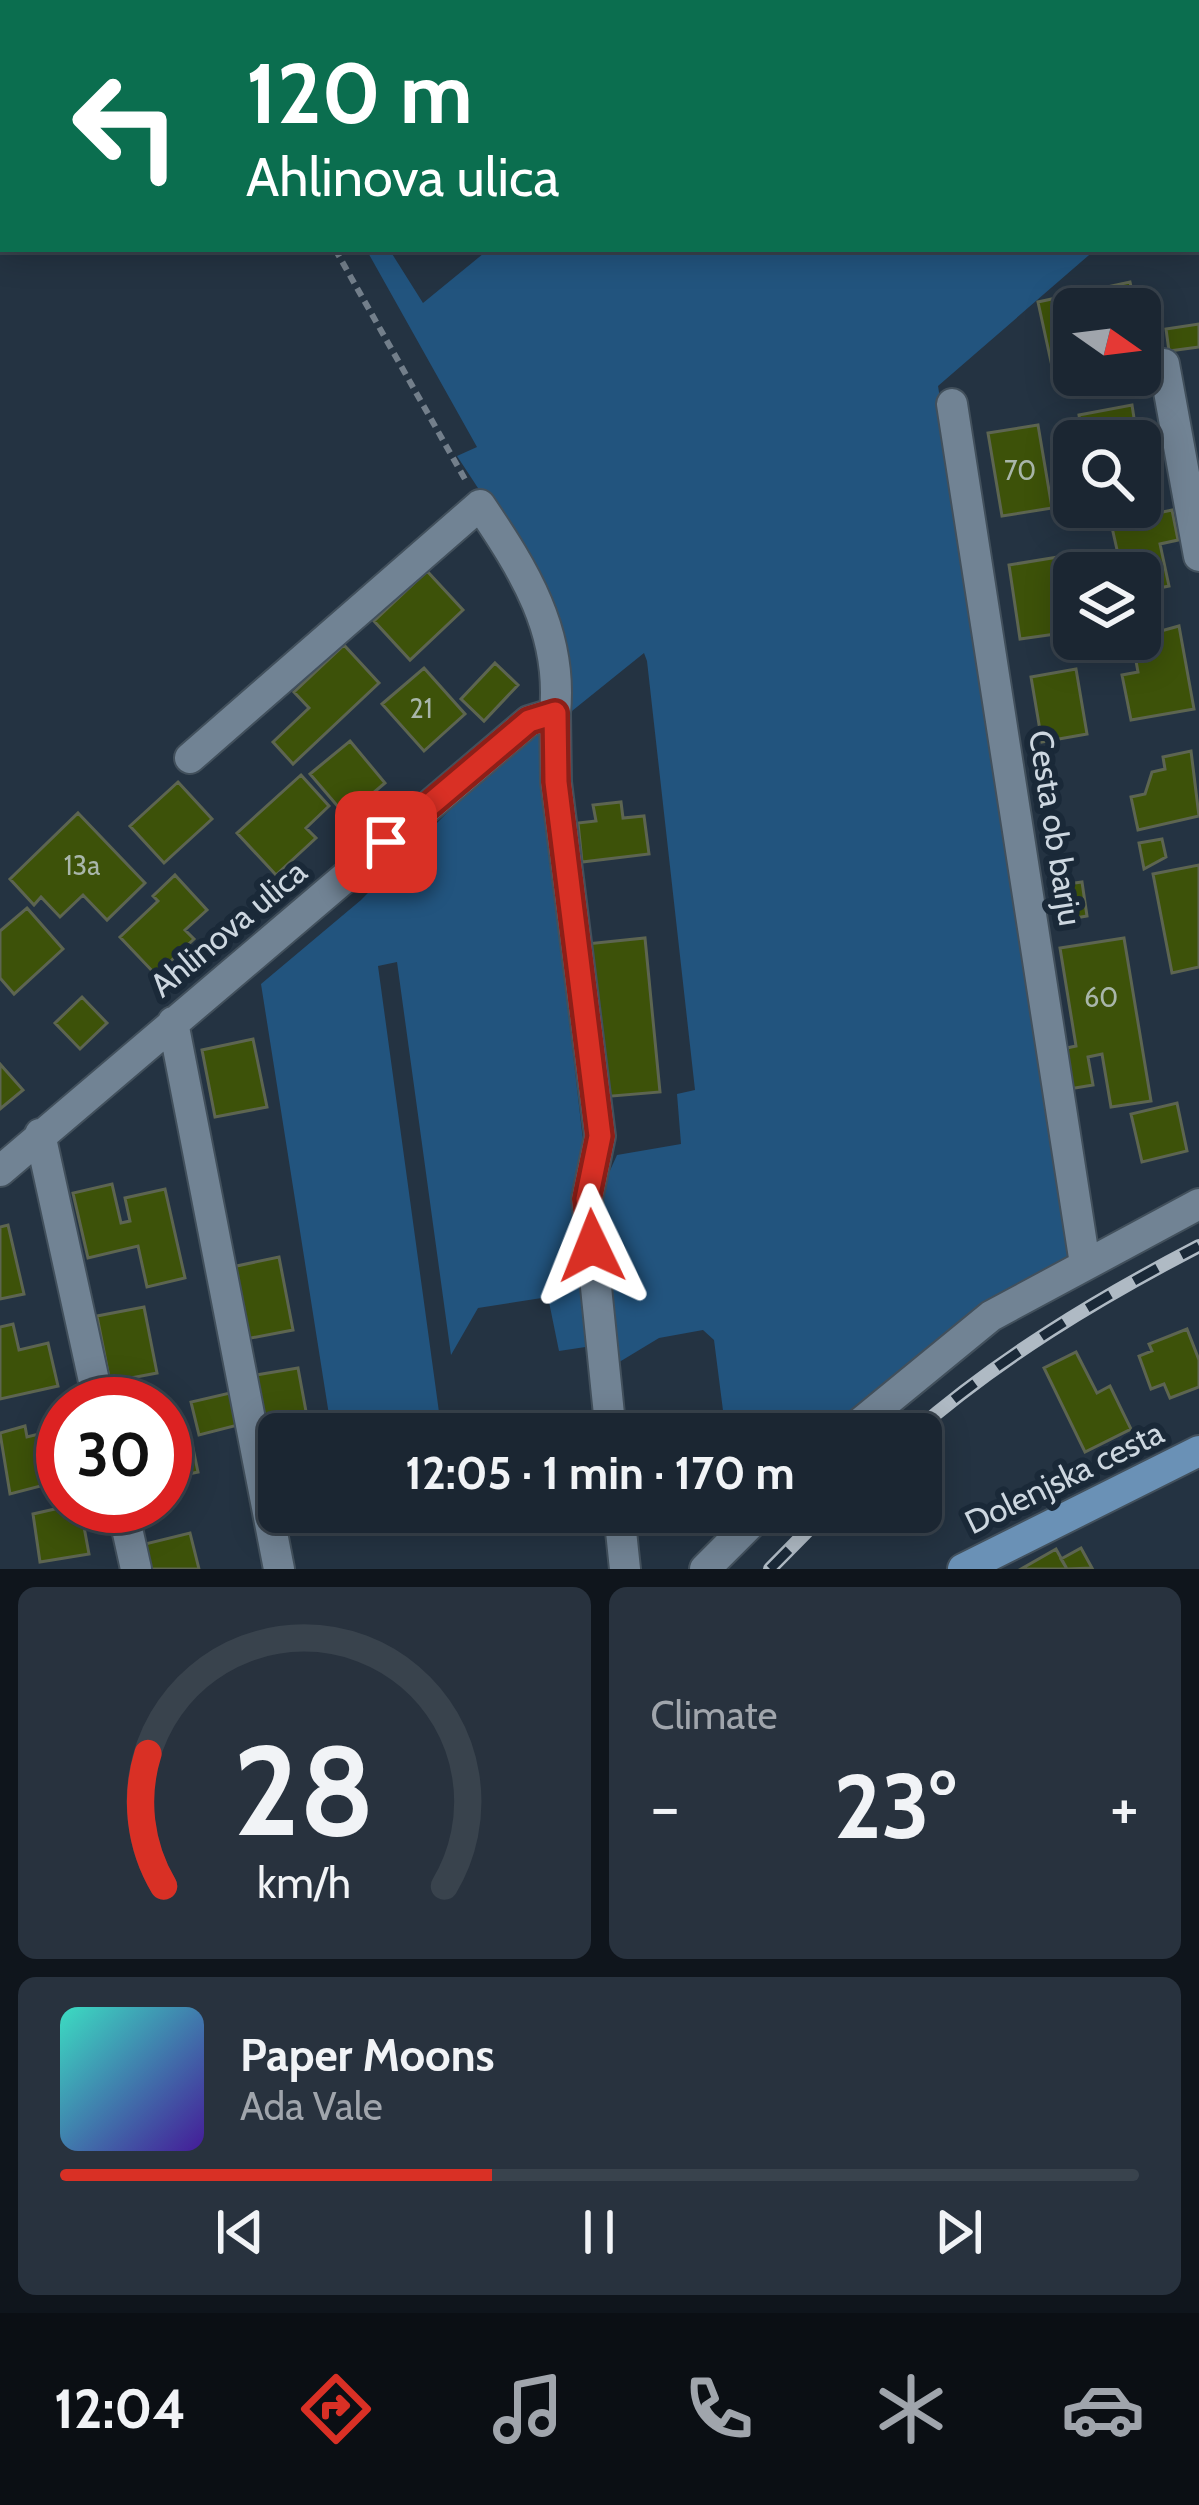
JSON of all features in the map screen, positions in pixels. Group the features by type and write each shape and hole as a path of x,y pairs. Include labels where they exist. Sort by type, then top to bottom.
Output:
{"main road":[{"name":"Dolenjska cesta","path":"962,1569 1199,1450"}],"street":[{"path":"1164,364 1199,556"},
{"name":"Cesta ob barju","path":"952,404 1085,1264"},
{"path":"190,758 479,505 520,566 548,623 557,688 556,782 600,1136 587,1199 609,1413"},
{"name":"Ahlinova ulica","path":"0,1171 529,721 555,713"},
{"path":"172,1022 279,1569"},
{"path":"40,1134 93,1377"},
{"path":"873,1413 992,1316 1199,1204"},
{"path":"128,1533 136,1569"},
{"path":"621,1533 625,1569"},
{"path":"705,1569 741,1533"}],"path":[{"path":"337,252 479,505"}],"shaded area":[{"path":"368,252 391,252 423,303 485,252 1093,252 938,386 1072,1239 1068,1256 983,1309 861,1413 723,1413 714,1340 703,1330 659,1338 616,1364 598,1197 617,1155 681,1144 677,1094 695,1090 647,661 644,653 567,715 495,514 457,456 477,447"},
{"path":"533,734 543,737 540,768 586,1166 592,1346 559,1351 548,1297 478,1308 451,1355 397,962 378,966 439,1413 329,1413 261,984 361,900 507,752"}],"building":[{"path":"1053,299 1053,371 1038,302"},
{"path":"1199,324 1199,347 1169,351 1166,329"},
{"path":"1132,405 1134,420 1080,420 1079,415"},
{"path":"1038,425 1052,508 1002,516 988,433"},
{"path":"1172,510 1178,540 1160,544 1169,586 1161,588 1161,552 1118,552 1112,528 1161,528 1161,512"},
{"path":"1053,558 1053,634 1020,639 1009,565"},
{"path":"427,571 463,610 410,660 374,621"},
{"path":"1179,626 1194,709 1131,720 1122,675 1138,672 1136,660 1161,660 1161,631"},
{"path":"344,645 379,683 293,764 273,742 309,708 294,692"},
{"path":"495,663 518,685 484,721 461,699"},
{"path":"424,668 465,714 424,751 382,704"},
{"path":"1076,669 1087,734 1042,742 1031,677"},
{"path":"350,741 385,783 346,816 310,774"},
{"path":"1191,751 1199,816 1138,830 1131,797 1145,794 1152,772 1165,769 1163,757"},
{"path":"301,775 329,806 306,828 316,838 276,875 237,833"},
{"path":"178,782 212,819 164,863 130,826"},
{"path":"621,802 623,818 644,816 649,854 582,862 578,823 596,821 593,805"},
{"path":"78,813 145,883 107,920 83,895 60,917 41,897 34,905 10,879"},
{"path":"1162,839 1166,857 1144,869 1139,843"},
{"path":"1199,865 1199,967 1172,973 1153,874"},
{"path":"175,875 207,910 185,930 194,939 156,975 120,937 158,901 153,896"},
{"path":"1082,882 1087,916 1058,921 1053,886"},
{"path":"27,908 63,949 14,994 0,978 0,931"},
{"path":"645,938 660,1092 601,1097 586,944"},
{"path":"1124,938 1151,1101 1111,1107 1102,1054 1088,1057 1093,1085 1069,1089 1062,1049 1076,1046 1060,948"},
{"path":"82,997 107,1023 80,1049 55,1023"},
{"path":"253,1039 267,1107 215,1117 202,1050"},
{"path":"0,1064 23,1090 0,1109"},
{"path":"1177,1103 1187,1151 1142,1162 1131,1114"},
{"path":"112,1184 121,1223 130,1221 125,1198 165,1189 185,1278 147,1287 138,1246 88,1258 73,1193"},
{"path":"8,1225 24,1294 0,1299 0,1227"},
{"path":"279,1257 293,1330 246,1339 232,1267"},
{"path":"144,1307 157,1373 109,1377 97,1316"},
{"path":"13,1324 19,1350 48,1343 56,1377 36,1377 36,1391 0,1399 0,1327"},
{"path":"1187,1329 1199,1360 1199,1387 1170,1398 1164,1384 1151,1389 1139,1356 1152,1351 1149,1344"},
{"path":"1076,1352 1097,1393 1110,1386 1131,1429 1085,1452 1044,1368"},
{"path":"298,1368 306,1413 263,1413 256,1375"},
{"path":"230,1393 238,1425 199,1435 192,1402"},
{"path":"25,1426 27,1437 36,1435 36,1487 10,1494 0,1433"},
{"path":"33,1514 36,1533 85,1533 89,1554 40,1562"},
{"path":"190,1533 199,1569 151,1569 145,1544"},
{"path":"1081,1548 1092,1568 1067,1569 1061,1559"},
{"path":"1056,1549 1067,1569 1021,1569"}],"railway":[{"path":"938,1413 1050,1331 1199,1246"},
{"path":"770,1569 805,1533"}],"route":[{"path":"386,842 529,721 555,713 556,782 600,1136 587,1199 592,1246"}]}
